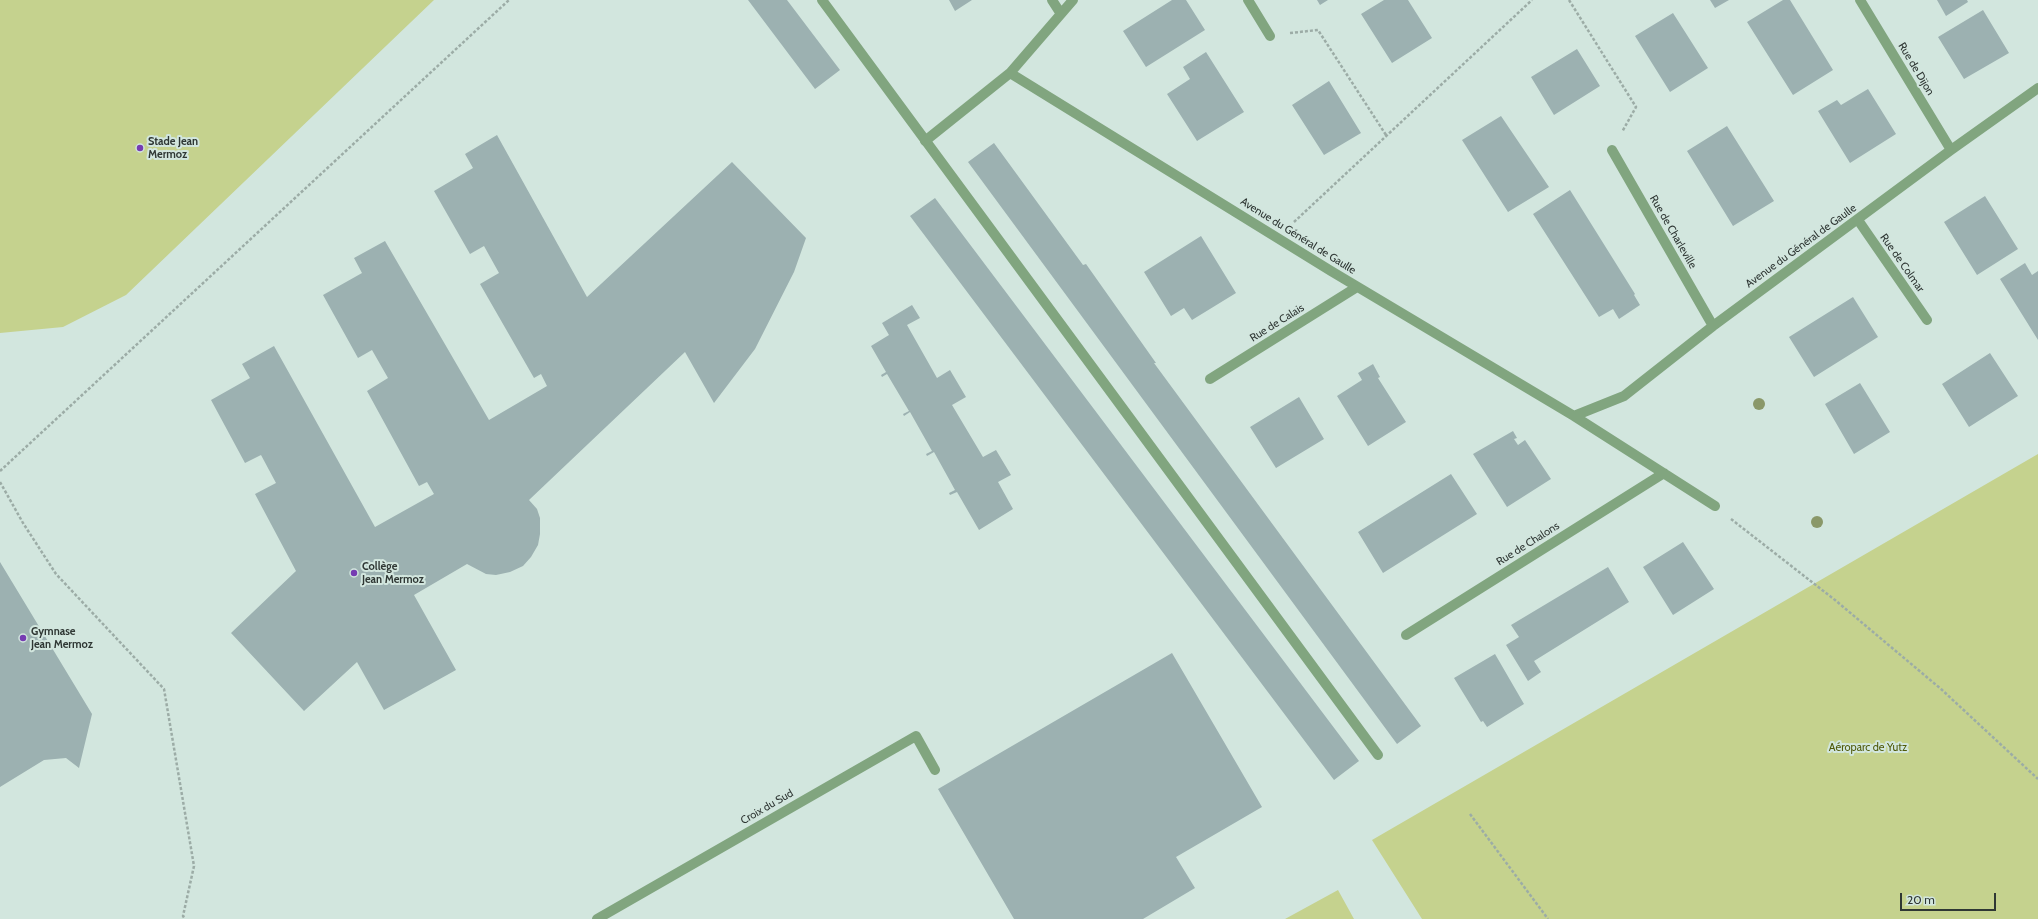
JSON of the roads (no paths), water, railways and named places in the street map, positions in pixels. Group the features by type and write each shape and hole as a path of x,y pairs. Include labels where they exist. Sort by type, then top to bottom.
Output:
{"street":[{"path":"822,0 1378,755"},
{"path":"1052,0 1061,14"},
{"path":"925,140 1010,73 1073,0"},
{"path":"1248,0 1270,36"},
{"name":"Rue de Dijon","path":"1860,0 1951,150"},
{"name":"Avenue du Général de Gaulle","path":"1010,73 1357,287 1574,416 1715,506"},
{"name":"Avenue du Général de Gaulle","path":"1574,416 1624,396 1713,326 1951,150 2038,88"},
{"name":"Rue de Charleville","path":"1612,150 1713,326"},
{"name":"Rue de Colmar","path":"1858,220 1927,320"},
{"name":"Rue de Calais","path":"1210,379 1357,287"},
{"name":"Rue de Chalons","path":"1406,635 1664,473"},
{"name":"Croix du Sud","path":"597,919 916,736 935,770"}],"place":[{"name":"Stade Jean Mermoz","path":"140,148"},
{"name":"Collège Jean Mermoz","path":"354,573"},
{"name":"Gymnase Jean Mermoz","path":"23,638"}],"park label":[{"name":"Aéroparc de Yutz","path":"1868,748"}]}
